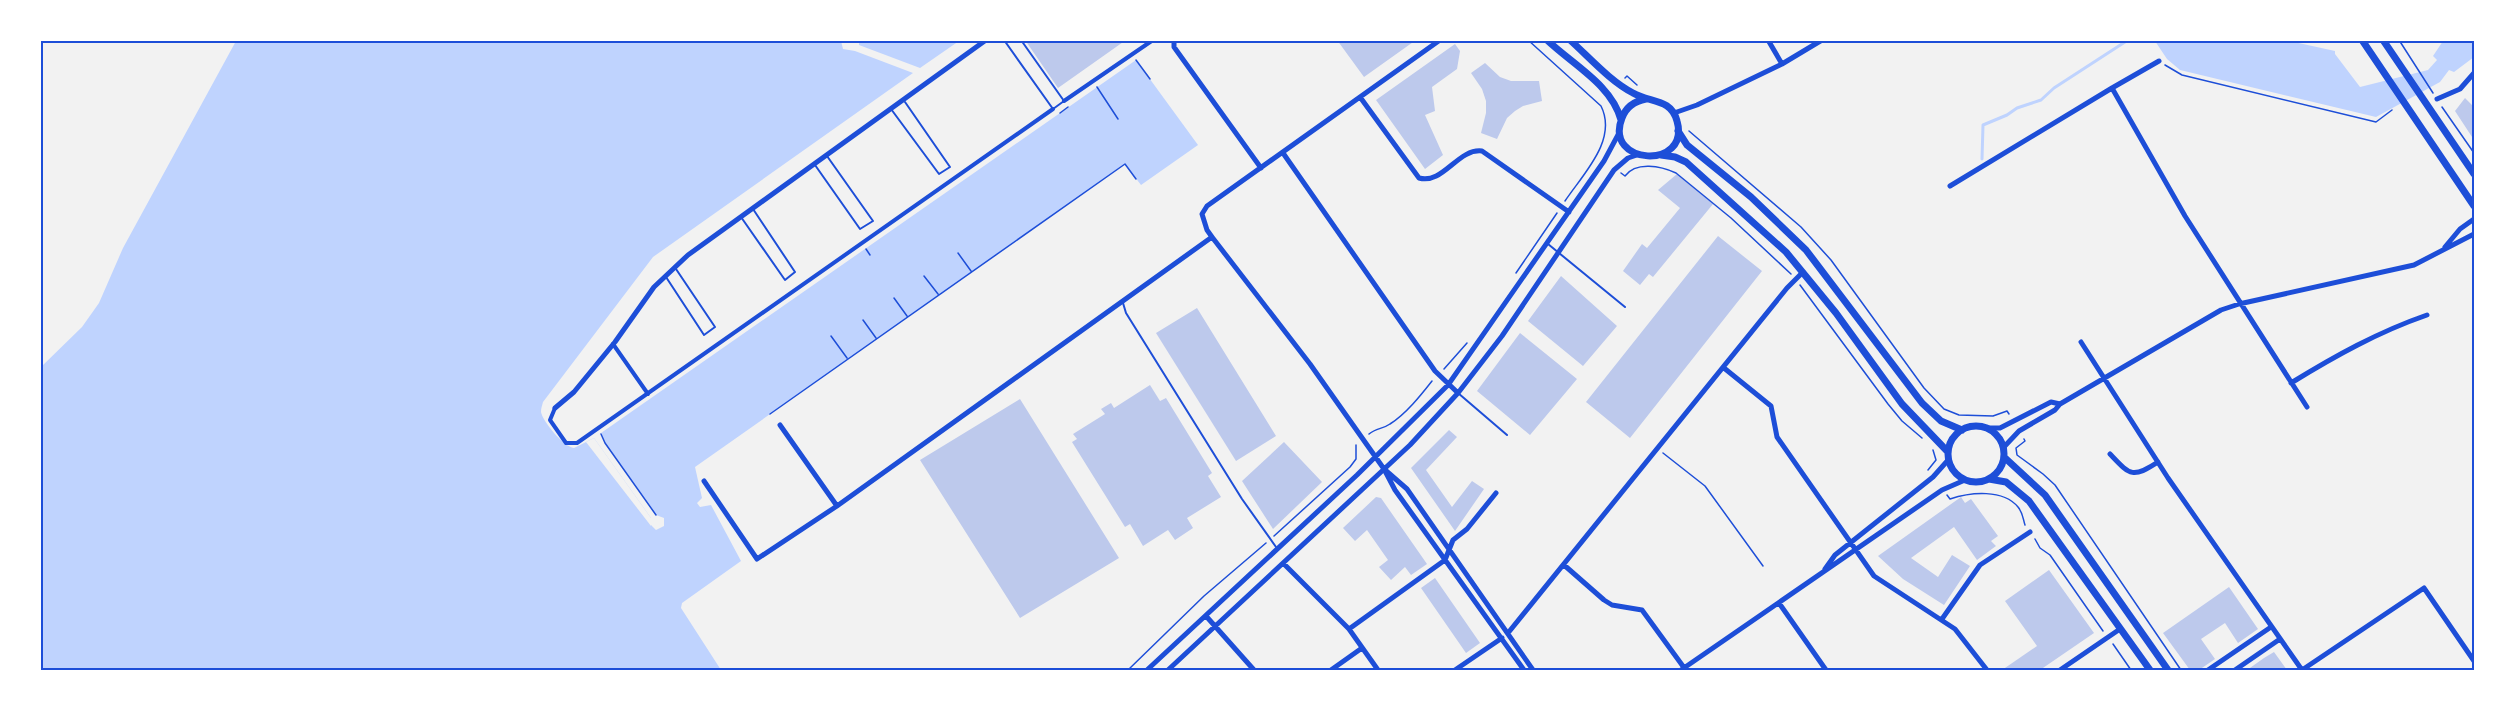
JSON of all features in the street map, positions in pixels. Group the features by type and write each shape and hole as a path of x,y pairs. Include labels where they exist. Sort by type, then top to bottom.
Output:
{"street":[{"path":"986,40 688,255 654,287 613,344 574,392 555,408 550,420 566,443 572,444 648,394 1053,109"},
{"path":"1064,101 1153,40"},
{"path":"1174,40 1174,47 1261,168"},
{"path":"1440,40 1207,206 1202,219 1212,237 1364,438 1395,490 1524,670"},
{"path":"1147,670 1278,549 1448,385 1604,161 1620,132 1621,120 1615,102 1547,40"},
{"path":"1570,40 1620,84 1646,99 1662,102 1674,113 1678,131 1687,145 1751,197 1798,242 1831,282 1914,395 1941,421 1962,430"},
{"path":"1768,40 1782,64"},
{"path":"1674,113 1697,105 1782,64 1822,40"},
{"path":"2362,40 2403,104 2475,206"},
{"path":"2382,40 2475,174"},
{"path":"1950,186 2159,61"},
{"path":"2437,99 2460,89 2475,73"},
{"path":"2112,88 2185,216 2307,407"},
{"path":"1360,97 1419,178 1425,180 1432,178 1465,155 1475,150 1482,151 1569,212"},
{"path":"1621,120 1629,107 1646,99"},
{"path":"1661,155 1674,144 1678,131"},
{"path":"1620,132 1627,147 1637,155"},
{"path":"1282,153 1438,374 1458,393"},
{"path":"1167,670 1425,430 1458,393 1502,336 1616,169 1628,158 1637,155 1651,157 1661,155 1675,157 1686,162 1770,235 1836,313 1902,404 1948,455 1954,472 1965,480 1977,482 1989,479 2006,482 2029,501 2150,670"},
{"path":"2444,248 2460,229 2475,219"},
{"path":"2003,448 2019,431 2055,410 2060,404 2214,314 2240,304 2405,268 2475,234"},
{"path":"704,481 757,559 837,506 1212,237"},
{"path":"1508,633 1795,278 1803,272"},
{"path":"2291,383 2348,349 2390,328 2427,315"},
{"path":"2081,342 2158,462 2302,670 2424,588 2475,661"},
{"path":"613,344 648,394"},
{"path":"1724,368 1771,406 1777,437 1874,576 1955,629 1987,670"},
{"path":"1820,575 1835,555 1933,477 1948,455 1952,439 1962,430 1974,426 2000,428 2051,402 2060,404"},
{"path":"780,425 837,506"},
{"path":"1987,428 1997,436 2003,448 2004,457 2002,466 1989,479"},
{"path":"2110,454 2125,470 2132,473 2141,472 2158,462"},
{"path":"2004,457 2011,466 2045,495 2168,670"},
{"path":"1384,469 1403,484 1533,670"},
{"path":"1564,565 1612,605 1642,610 1684,670 1942,490 1965,480"},
{"path":"1349,629 1445,560 1448,547 1497,493"},
{"path":"1942,619 1980,565 2030,532"},
{"path":"1283,563 1349,629 1378,670"},
{"path":"1779,603 1826,670"},
{"path":"1206,616 1254,670"},
{"path":"2208,670 2271,627"},
{"path":"2060,670 2120,629"},
{"path":"1455,670 1502,638"},
{"path":"2235,670 2280,639"},
{"path":"1331,670 1362,648"}],"lane":[{"path":"1004,40 1053,109 1064,101 1021,40"},
{"path":"891,109 939,174 950,167 904,100"},
{"path":"815,165 860,229 873,221 827,156"},
{"path":"741,217 784,280 795,272 753,209"},
{"path":"1548,244 1625,307"},
{"path":"666,277 705,335 715,327 675,267"},
{"path":"1122,301 1135,328 1242,499 1278,549"},
{"path":"1458,393 1507,435"}],"path":[{"path":"1512,279 1596,155 1606,131 1605,115 1601,106 1528,40"},
{"path":"2399,40 2475,153"},
{"path":"1129,65 1136,60 1150,79"},
{"path":"2159,61 2182,75 2376,122 2392,110"},
{"path":"1097,87 1118,119"},
{"path":"1053,117 1074,103"},
{"path":"1596,155 1604,161"},
{"path":"770,414 1125,164 1136,179"},
{"path":"1616,169 1626,176 1630,169 1636,167 1676,173 1731,218 1795,278 1888,404 1902,421 1926,441"},
{"path":"866,249 870,255"},
{"path":"958,253 972,272"},
{"path":"924,276 939,295"},
{"path":"894,298 907,317"},
{"path":"863,320 877,339"},
{"path":"831,336 848,359"},
{"path":"1128,670 1204,596 1350,467 1358,451 1355,446 1377,427 1389,425 1397,419 1468,342"},
{"path":"601,433 605,443 656,515"},
{"path":"2025,441 2016,448 2017,455 2055,485 2181,670"},
{"path":"1927,468 1936,460 1935,452 1929,445"},
{"path":"1658,449 1706,486 1763,566"},
{"path":"1950,499 1981,494 2000,495 2017,506 2040,548 2050,555 2131,670"}],"water":[{"path":"859,40 959,41 920,68 859,45"},
{"path":"2285,40 2335,51 2360,87 2428,70 2437,60 2433,56 2443,41 2474,41 2474,57 2454,72 2449,70 2440,82 2376,117 2180,70 2167,59 2155,41"},
{"path":"236,41 841,41 843,49 855,51 913,73 653,257 543,402 541,412 546,422 554,433 570,447 574,448 594,438 651,518 651,525 656,530 664,526 664,518 656,515 605,443 601,433 1136,60 1198,145 1141,185 1125,164 695,467 702,498 697,503 700,507 711,505 741,561 682,603 681,608 721,670 41,670 41,367 82,327 99,303 123,248"}],"pier":[{"path":"594,438 651,518 651,526 586,442"}],"building":[{"path":"1025,40 1126,40 1058,88"},
{"path":"1337,40 1416,40 1364,77"},
{"path":"1455,44 1460,51 1457,69 1432,87 1435,111 1425,115 1443,155 1425,169 1376,100"},
{"path":"1485,63 1500,77 1511,81 1539,81 1542,101 1523,106 1515,111 1507,118 1497,139 1481,133 1486,113 1486,101 1482,89 1471,73"},
{"path":"2465,98 2474,107 2474,140 2455,111"},
{"path":"1677,174 1713,204 1653,277 1649,274 1640,285 1623,271 1642,244 1647,248 1680,208 1658,190"},
{"path":"1718,236 1762,271 1630,438 1586,402"},
{"path":"1561,276 1617,326 1583,366 1528,321"},
{"path":"1197,308 1276,436 1236,461 1156,333"},
{"path":"1520,333 1577,379 1530,435 1477,391"},
{"path":"1150,385 1160,401 1166,398 1212,473 1208,476 1221,497 1187,518 1193,528 1175,540 1168,530 1143,546 1130,524 1125,527 1072,442 1077,439 1073,434 1105,414 1101,409 1111,403 1114,408"},
{"path":"1020,399 1119,558 1020,618 920,460"},
{"path":"1449,430 1457,437 1426,470 1452,507 1472,481 1484,489 1455,531 1411,468"},
{"path":"1284,442 1322,482 1273,529 1242,481"},
{"path":"1376,497 1381,498 1427,564 1411,575 1405,567 1391,580 1379,567 1388,560 1367,530 1355,541 1343,528"},
{"path":"1961,497 1965,503 1971,499 1998,536 1991,541 1996,546 1977,560 1954,527 1911,558 1938,577 1952,555 1970,566 1944,605 1903,579 1878,556"},
{"path":"2049,570 2094,633 2040,670 2002,670 2037,646 2005,601"},
{"path":"1435,578 1480,643 1466,653 1421,588"},
{"path":"2229,587 2258,629 2238,643 2225,623 2201,639 2215,659 2199,670 2190,670 2163,633"},
{"path":"2274,652 2287,670 2247,670 2264,658"}],"waterway":[{"path":"1982,159 1983,125 2017,108 2041,100 2054,88 2128,40"}]}
